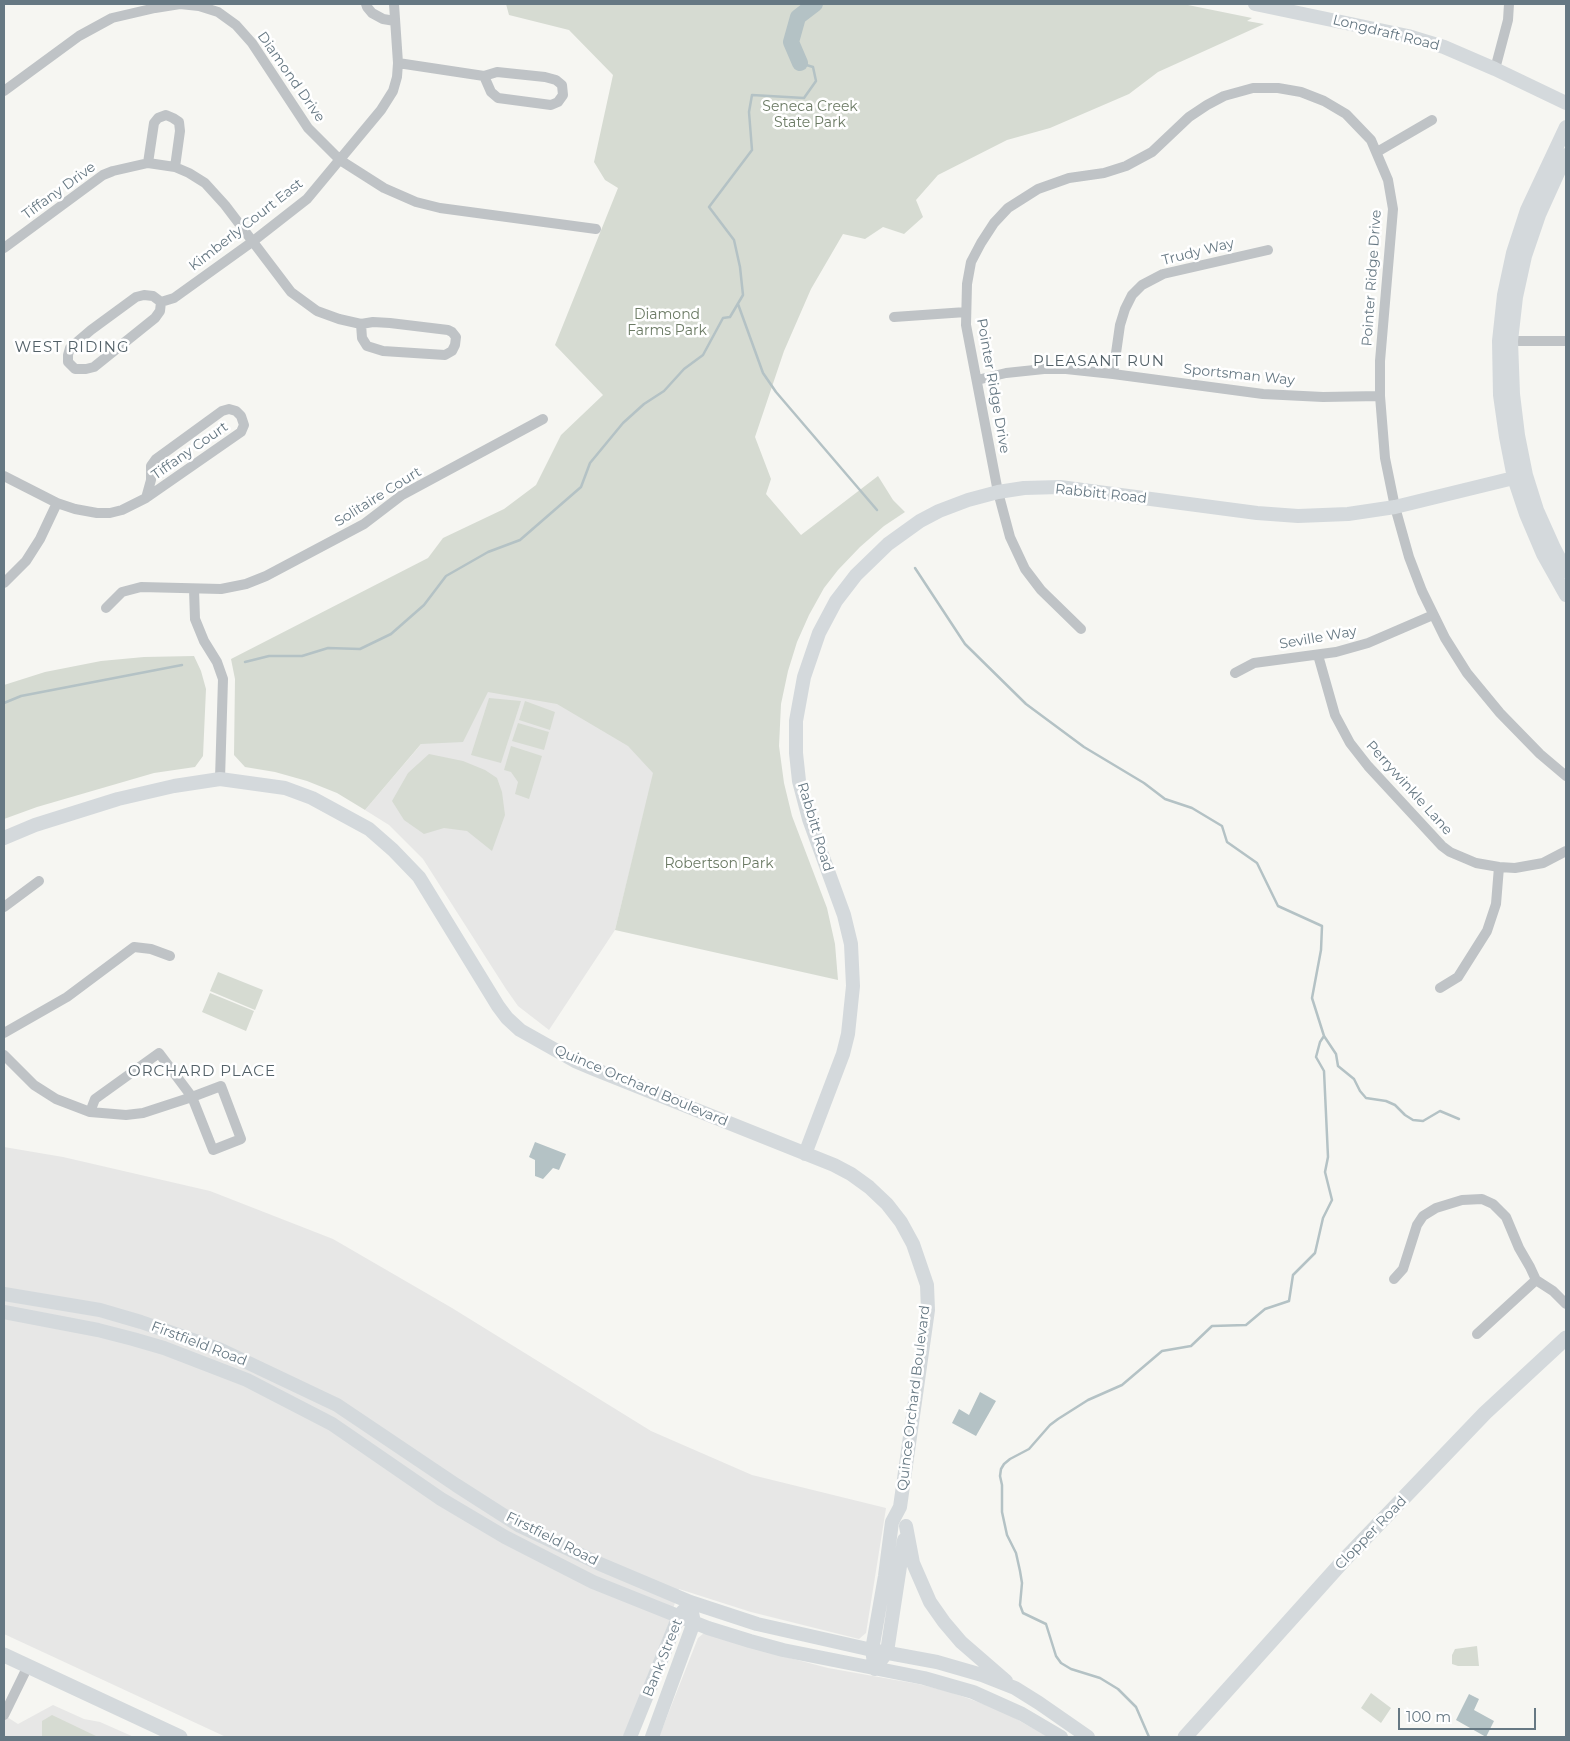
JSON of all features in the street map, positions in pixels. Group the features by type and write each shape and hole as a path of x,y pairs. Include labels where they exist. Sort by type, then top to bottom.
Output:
{"main road":[{"name":"Clopper Road","path":"1185,1737 1345,1559 1486,1413 1566,1338"},
{"path":"4,1655 180,1737"}],"street":[{"name":"Diamond Drive","path":"4,91 78,36 112,18 155,6 180,4 199,6 218,12 236,25 252,43 308,128 340,160 384,188 416,202 440,208 596,229"},
{"path":"366,4 372,13 395,21"},
{"name":"Kimberly Court East","path":"161,302 174,298 252,242 306,199 381,110 393,91 397,77 398,63 394,4"},
{"name":"Longdraft Road","path":"1255,4 1408,36 1444,47 1566,103"},
{"path":"1495,69 1508,20 1509,4"},
{"path":"398,63 484,76 497,72 545,76 556,80 562,85 563,95 558,102 551,105 498,98 491,92 484,76"},
{"name":"Pointer Ridge Drive","path":"1081,629 1042,590 1025,569 1010,537 998,492 966,325 967,284 971,262 994,223 1008,208 1038,189 1069,178 1104,173 1126,166 1152,152 1189,118 1224,96 1253,88 1278,88 1301,92 1324,101 1346,114 1371,140 1388,180 1393,209 1380,361 1380,396 1385,458 1395,507 1409,557 1422,591 1445,638 1467,673 1500,713 1540,754 1566,776"},
{"path":"148,163 154,123 158,118 166,115 179,122 180,131 175,167"},
{"path":"1377,152 1432,120"},
{"path":"1566,127 1527,210 1513,253 1504,295 1499,341 1500,395 1506,437 1520,476 1566,571"},
{"path":"1566,155 1539,215 1525,256 1516,297 1511,342 1520,476 1526,514 1543,554 1566,596"},
{"name":"Tiffany Drive","path":"4,248 112,171 148,163 175,167 189,173 204,183 225,205 291,292 300,299 318,310 339,319 360,324 373,322 390,323 448,330 456,337 455,345 452,351 445,355 383,351 368,346 362,338 360,324"},
{"name":"Trudy Way","path":"1113,374 1120,325 1125,309 1132,295 1142,285 1163,274 1268,250"},
{"path":"144,295 153,296 161,302 160,311 155,318 94,367 86,370 76,369 68,362 70,348 136,297 144,295"},
{"path":"894,317 966,312"},
{"path":"1511,342 1566,341"},
{"name":"Sportsman Way","path":"977,380 1006,373 1044,369 1113,374 1263,394 1323,397 1380,396"},
{"name":"Tiffany Court","path":"57,503 75,510 110,513 122,510 146,498 241,432 244,425 241,416 236,411 229,409 222,411 156,459 151,466 151,480 146,498"},
{"name":"Solitaire Court","path":"106,608 122,592 141,587 221,589 246,584 266,576 364,524 402,495 543,419"},
{"path":"4,476 57,503 40,539 26,561 4,583"},
{"name":"Rabbitt Road","path":"805,1154 843,1054 848,1034 853,986 851,944 844,915 809,819 800,781 796,753 796,722 804,677 819,633 836,601 856,575 888,544 920,521 939,511 968,500 998,492 1024,488 1060,487 1257,513 1298,516 1348,514 1395,507 1520,476"},
{"path":"194,589 194,619 204,641 217,662 223,679 220,778"},
{"name":"Seville Way","path":"1235,673 1254,663 1336,652 1368,643 1433,615"},
{"name":"Perrywinkle Lane","path":"1318,655 1335,715 1350,743 1368,766 1450,852 1476,863 1499,867 1529,866 1543,863 1566,852"},
{"name":"Quince Orchard Boulevard","path":"4,838 36,825 118,799 220,778 286,788 312,798 369,829 419,876 498,1006 507,1018 528,1035 594,1069 834,1165 851,1174 887,1204 913,1244 927,1285 928,1310 900,1508 892,1522 872,1650 875,1669"},
{"path":"1440,988 1458,977 1487,931 1496,904 1499,867"},
{"path":"4,907 38,881"},
{"path":"4,1033 67,996 134,947 151,949 170,956"},
{"path":"4,1055 34,1085 56,1099 90,1112 126,1115 142,1114 192,1097 221,1086 241,1139 212,1150 192,1097 159,1053 95,1099 90,1112"},
{"path":"1394,1279 1403,1269 1417,1225 1423,1216 1436,1208 1473,1199 1482,1200 1493,1204 1506,1217 1519,1248 1536,1280 1553,1291 1566,1304"},
{"path":"1477,1334 1536,1280"},
{"name":"Firstfield Road","path":"4,1294 100,1310 140,1322 226,1353 337,1405 530,1532 600,1564 690,1602 757,1624 957,1667 1015,1688 1088,1737"},
{"name":"Firstfield Road","path":"4,1312 98,1330 133,1339 164,1348 247,1380 332,1424 441,1499 505,1538 593,1582 694,1622 784,1650 924,1678 974,1692 1022,1714 1061,1737"},
{"name":"Quince Orchard Boulevard","path":"875,1669 887,1652 897,1595 906,1526 900,1508"},
{"path":"906,1526 913,1562 930,1602 961,1642 1015,1688"},
{"name":"Bank Street","path":"630,1737 678,1616 690,1602"},
{"name":"Bank Street","path":"652,1737 694,1622 690,1602"},
{"path":"4,1715 28,1666"}],"shaded area":[{"path":"613,519 704,570 615,930 549,1030 518,1006 423,859 389,825 365,810"},
{"path":"535,1142 566,1154 559,1170 553,1168 543,1179 535,1176 535,1160 529,1157"},
{"path":"4,1147 63,1157 210,1191 333,1239 452,1308 651,1431 752,1475 886,1508 866,1633 859,1639 751,1612 679,1589 669,1623 623,1737 226,1737 4,1634"},
{"path":"980,1392 996,1401 976,1436 952,1423 959,1409 969,1415"},
{"path":"704,1633 828,1668 947,1691 1013,1717 1048,1737 659,1737 698,1638"},
{"path":"1469,1694 1479,1699 1474,1710 1494,1721 1486,1737 1456,1720"},
{"path":"53,1705 84,1719 100,1722 134,1737 4,1737 4,1715 18,1724"}],"green space":[{"path":"506,4 1183,4 1252,18 1247,21 1264,24 1158,72 1129,94 1050,128 1007,140 938,175 916,200 923,217 904,234 883,227 865,239 843,234 811,289 784,351 755,437 771,479 766,494 801,535 878,476 893,500 905,512 884,526 860,547 824,588 797,642 781,704 779,746 784,783 792,816 827,908 835,944 838,980 615,930 653,773 628,746 557,704 488,692 463,742 421,744 365,810 337,793 307,781 275,772 245,767 234,755 235,679 231,659 428,558 443,538 504,509 536,485 561,435 603,395 555,345 618,188 605,180 594,162 613,75 569,30 509,15"},
{"path":"194,656 206,689 203,756 195,767 154,773 37,807 4,819 4,685 45,672 101,661 144,657"},
{"path":"489,698 521,701 501,763 471,755"},
{"path":"525,701 555,712 550,730 519,720"},
{"path":"518,723 549,732 544,750 512,741"},
{"path":"511,746 542,756 529,799 515,794 518,782 511,772 504,770"},
{"path":"429,754 463,761 485,770 497,778 502,792 505,815 492,851 467,831 444,828 424,834 404,820 392,801 408,773"},
{"path":"218,972 263,990 255,1010 210,991"},
{"path":"210,993 254,1011 246,1031 202,1012"},
{"path":"1477,1646 1479,1666 1458,1666 1452,1664 1452,1655 1455,1649"},
{"path":"1371,1693 1391,1708 1381,1723 1361,1708"},
{"path":"52,1715 98,1737 42,1737 42,1721"}],"waterway":[{"path":"800,63 791,42 798,17 815,4"},
{"path":"245,662 269,656 302,656 328,648 360,649 391,634 424,605 446,576 488,552 520,540 581,487 590,463 623,423 644,404 664,391 684,369 703,355 723,318 730,317 743,295 740,267 734,240 709,207 752,150 749,112 752,95 804,98 816,81 813,67 800,63"},
{"path":"738,304 763,373 776,392 877,510"},
{"path":"915,568 965,644 1026,704 1084,747 1144,783 1165,799 1192,808 1222,826 1227,842 1257,863 1278,906 1322,926 1321,950 1312,998 1324,1036 1320,1042 1316,1057 1324,1071 1328,1157 1325,1172 1332,1200 1323,1218 1315,1253 1293,1275 1289,1301 1265,1309 1246,1325 1212,1326 1191,1346 1162,1351 1122,1385 1088,1400 1058,1419 1050,1425 1029,1449 1010,1459 1001,1469 1002,1512 1007,1535 1016,1553 1020,1571 1022,1583 1020,1605 1023,1613 1046,1624 1056,1656 1061,1663 1071,1669 1100,1678 1118,1689 1136,1707 1149,1737"},
{"path":"4,703 21,696 182,665"},
{"path":"1324,1036 1336,1054 1338,1066 1354,1079 1366,1098 1386,1101 1395,1105 1413,1120 1423,1121 1440,1111 1459,1119"}],"district":[{"name":"WEST RIDING","path":"72,348"},
{"name":"PLEASANT RUN","path":"1099,362"},
{"name":"ORCHARD PLACE","path":"202,1072"}],"park label":[{"name":"Seneca Creek State Park","path":"810,116"},
{"name":"Diamond Farms Park","path":"667,324"},
{"name":"Robertson Park","path":"719,864"}]}
